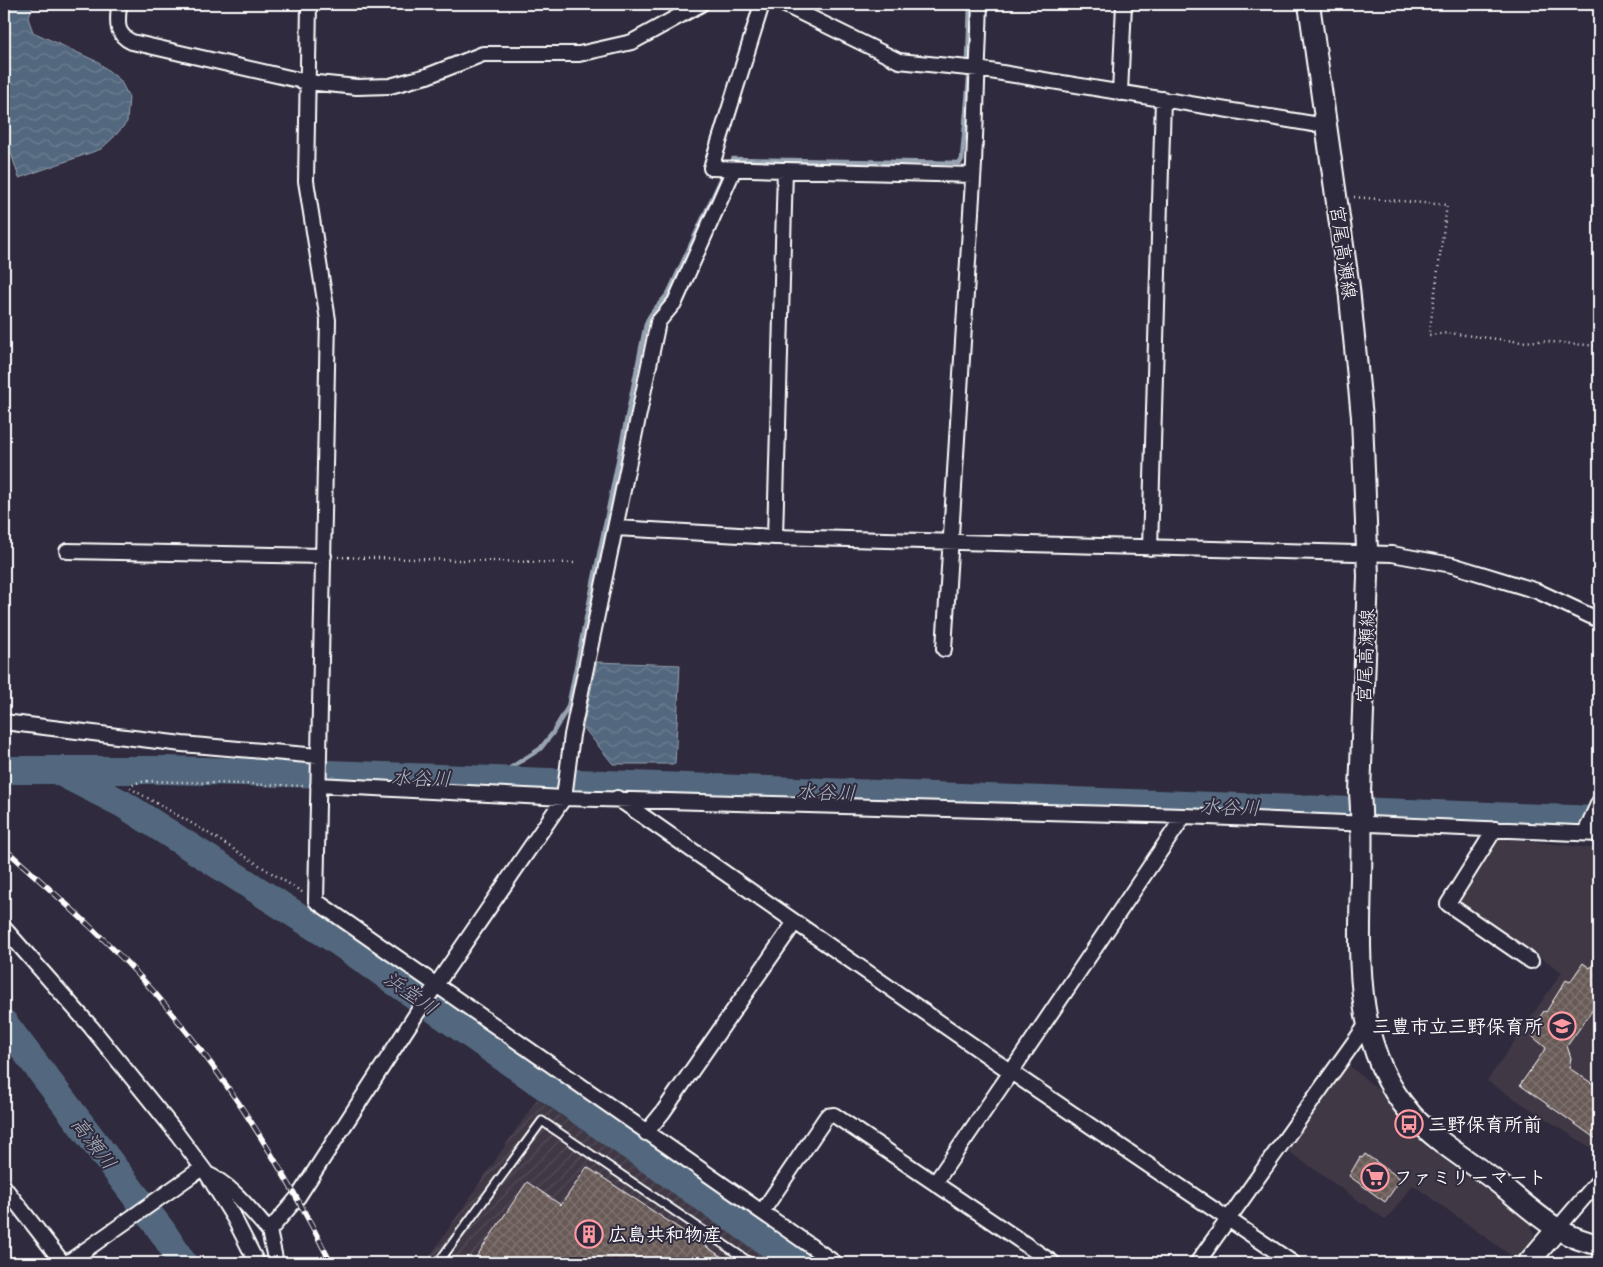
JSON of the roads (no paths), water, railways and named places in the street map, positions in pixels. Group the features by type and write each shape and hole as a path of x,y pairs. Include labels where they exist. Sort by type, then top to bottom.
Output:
{"main road":[{"name":"宮尾高瀬線","path":"1309,4 1359,368 1368,553 1360,793 1362,824 1359,962 1368,1024 1378,1058 1391,1086 1412,1114 1446,1146 1558,1228 1586,1242 1599,1244"},
{"path":"1528,1263 1558,1228"}],"street":[{"path":"120,4 118,32 123,38 132,42 307,82 357,87 390,86 427,76 483,54 579,54 632,42 701,4"},
{"path":"309,4 306,181 328,320 316,901 435,988 836,1263"},
{"path":"762,4 710,168 973,176"},
{"path":"783,4 899,61 978,69 1313,124"},
{"path":"944,649 973,176 980,4"},
{"path":"1120,93 1124,4"},
{"path":"1150,548 1164,99"},
{"path":"269,1230 298,1197 417,1013 564,794 572,735 616,528 622,486 658,322 675,302 734,170"},
{"path":"774,537 785,170"},
{"path":"616,528 774,537 950,543 1392,554 1452,565 1537,591 1599,620"},
{"path":"67,551 324,556"},
{"path":"4,722 318,760"},
{"path":"318,784 564,794 617,798 1184,816 1590,833 1599,802"},
{"path":"617,798 1011,1072 1293,1263"},
{"path":"935,1183 1184,816"},
{"path":"1496,829 1448,904 1531,961"},
{"path":"646,1133 663,1112 795,922"},
{"path":"4,928 91,1027 201,1172 234,1218 258,1263"},
{"path":"1196,1263 1368,1024"},
{"path":"762,1212 827,1116 834,1115 1053,1263"},
{"path":"201,1172 223,1183 269,1230 276,1263"},
{"path":"68,1263 201,1172"},
{"path":"1558,1228 1599,1180"},
{"path":"4,1187 63,1263"}],"lane":[{"path":"438,1263 542,1121 751,1263"}],"water":[{"path":"4,4 34,4 28,18 33,32 98,62 120,80 129,97 127,122 101,149 19,178 4,131"},
{"path":"597,662 680,665 675,764 613,764 583,727"}],"waterway":[{"path":"968,59 970,4"},
{"path":"733,159 960,163 962,159 969,78"},
{"path":"491,780 540,749 552,734 568,707 646,324 653,311 669,292 722,177"},
{"name":"水谷川","path":"4,770 164,770 328,774 1599,820"},
{"name":"浜堂川","path":"58,771 123,804 337,941 797,1263"},
{"name":"高瀬川","path":"4,1023 162,1231 183,1263"}],"railway":[{"path":"4,848 118,954 180,1023 229,1088 273,1156 331,1263"}],"place":[{"name":"三豊市立三野保育所","path":"1562,1026"},
{"name":"三野保育所前","path":"1409,1124"},
{"name":"ファミリーマート","path":"1375,1177"},
{"name":"広島共和物産","path":"589,1234"}]}
